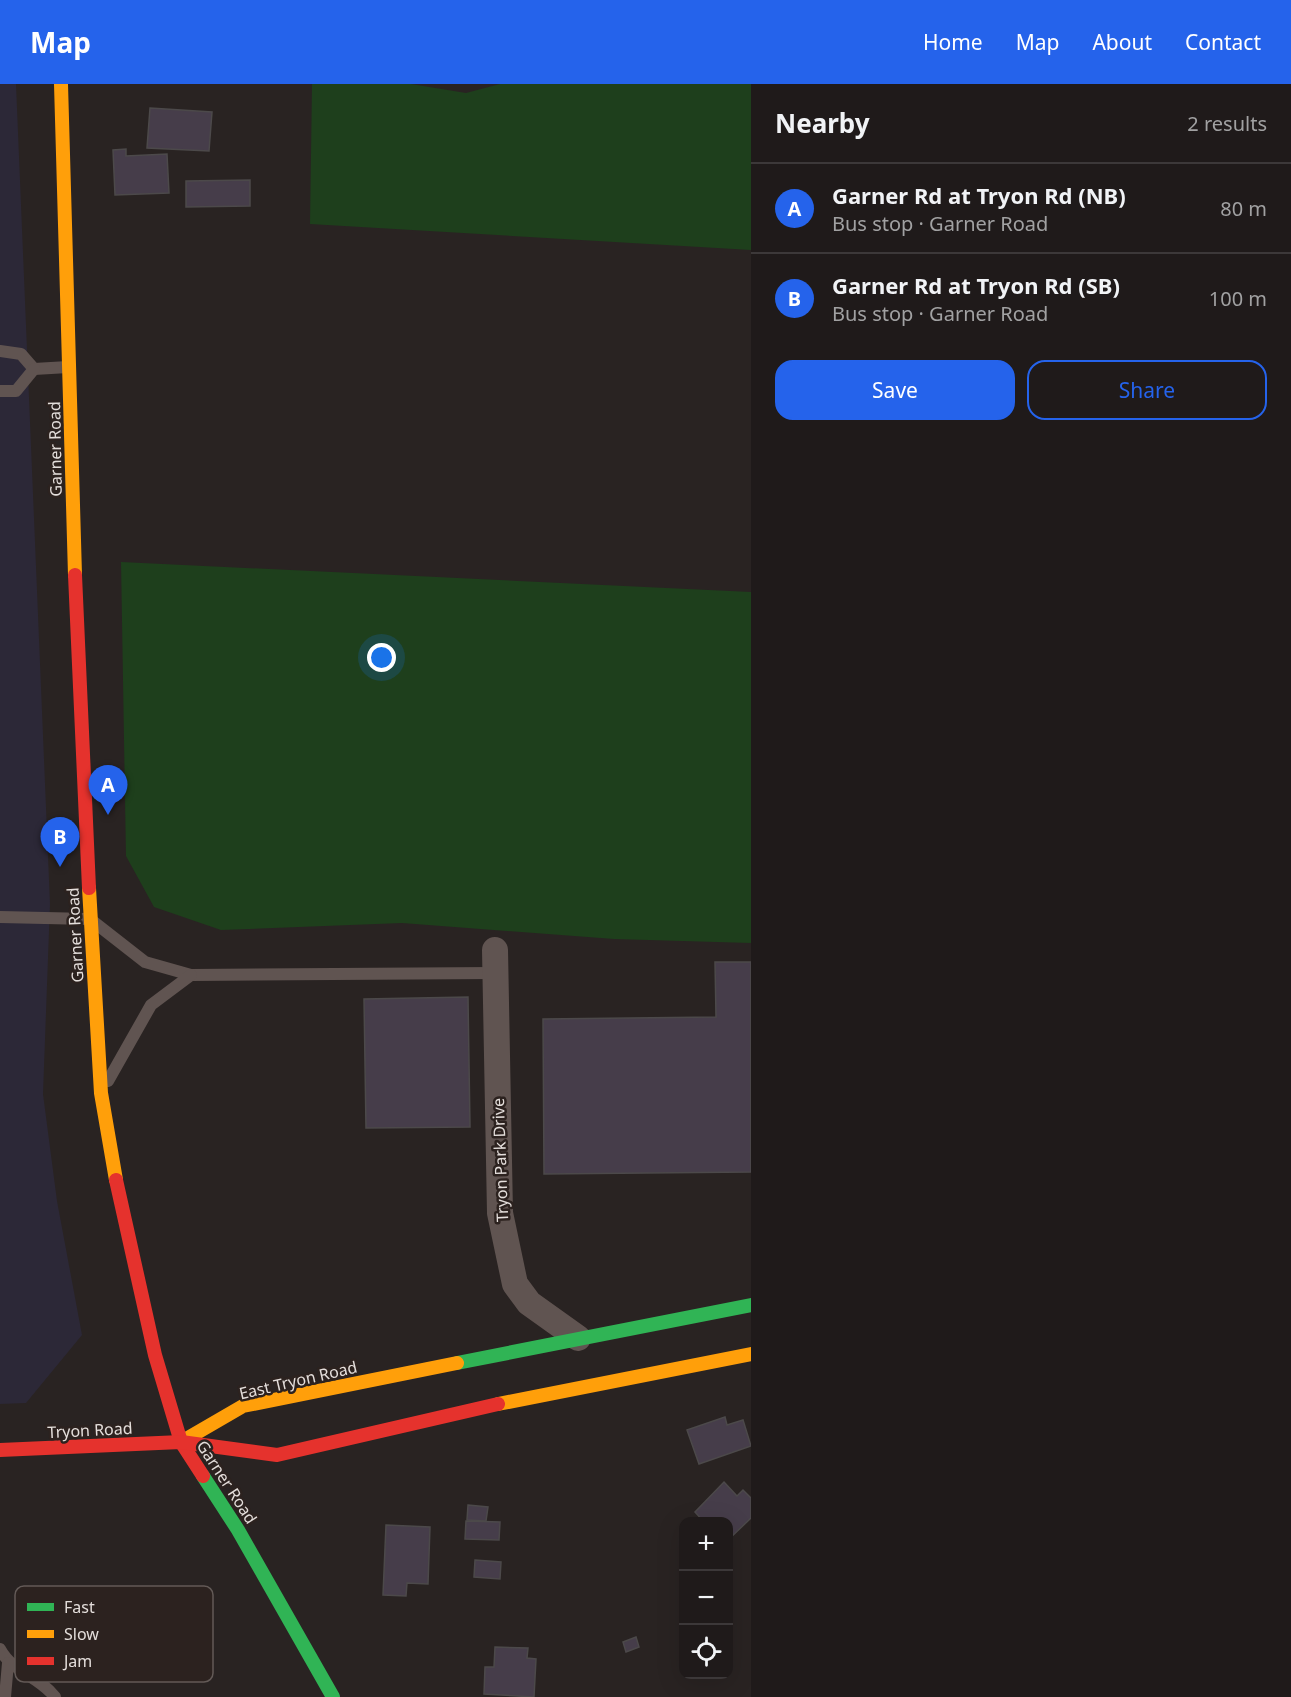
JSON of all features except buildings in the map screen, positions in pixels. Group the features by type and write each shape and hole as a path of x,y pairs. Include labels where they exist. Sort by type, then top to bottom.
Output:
{"main road":[{"name":"Garner Road","path":"61,84 74,564 90,919 101,1093 107,1138 154,1355 181,1442 238,1530 333,1697"},
{"name":"East Tryon Road","path":"181,1442 243,1406 751,1305"},
{"path":"181,1442 277,1455 539,1395 751,1354"},
{"name":"Tryon Road","path":"0,1450 181,1442"}],"street":[{"name":"Tryon Park Drive","path":"495,962 500,1213 515,1284 528,1303 578,1338"}],"lane":[{"path":"0,351 21,354 34,369"},
{"path":"0,392 16,391 34,369 69,367"},
{"path":"0,917 90,919 145,962 190,975 495,962"},
{"path":"101,1093 151,1005 190,975"},
{"path":"0,1649 8,1663 15,1667"},
{"path":"5,1697 8,1663"},
{"path":"41,1682 55,1697"}],"shaded area":[{"path":"0,84 16,84 50,904 43,1094 57,1201 82,1335 26,1403 0,1404"}],"green space":[{"path":"312,84 411,84 466,93 500,84 751,84 751,250 310,224"},
{"path":"121,562 751,592 751,943 614,939 402,923 221,930 154,907 126,856"}],"traffic: fast":[{"path":"457,1363 751,1305"},
{"path":"203,1476 238,1530 333,1697"}],"traffic: slow":[{"path":"61,84 75,575"},
{"path":"89,888 101,1093 116,1180"},
{"path":"498,1404 751,1354"},
{"path":"181,1442 243,1406 457,1363"}],"traffic: jam":[{"path":"75,575 89,888"},
{"path":"116,1180 155,1355 181,1442 203,1476"},
{"path":"0,1450 181,1442 277,1455 498,1404"}],"place":[{"name":"Garner Rd at Tryon Rd (NB)","path":"108,815"},
{"name":"Garner Rd at Tryon Rd (SB)","path":"60,867"}]}
